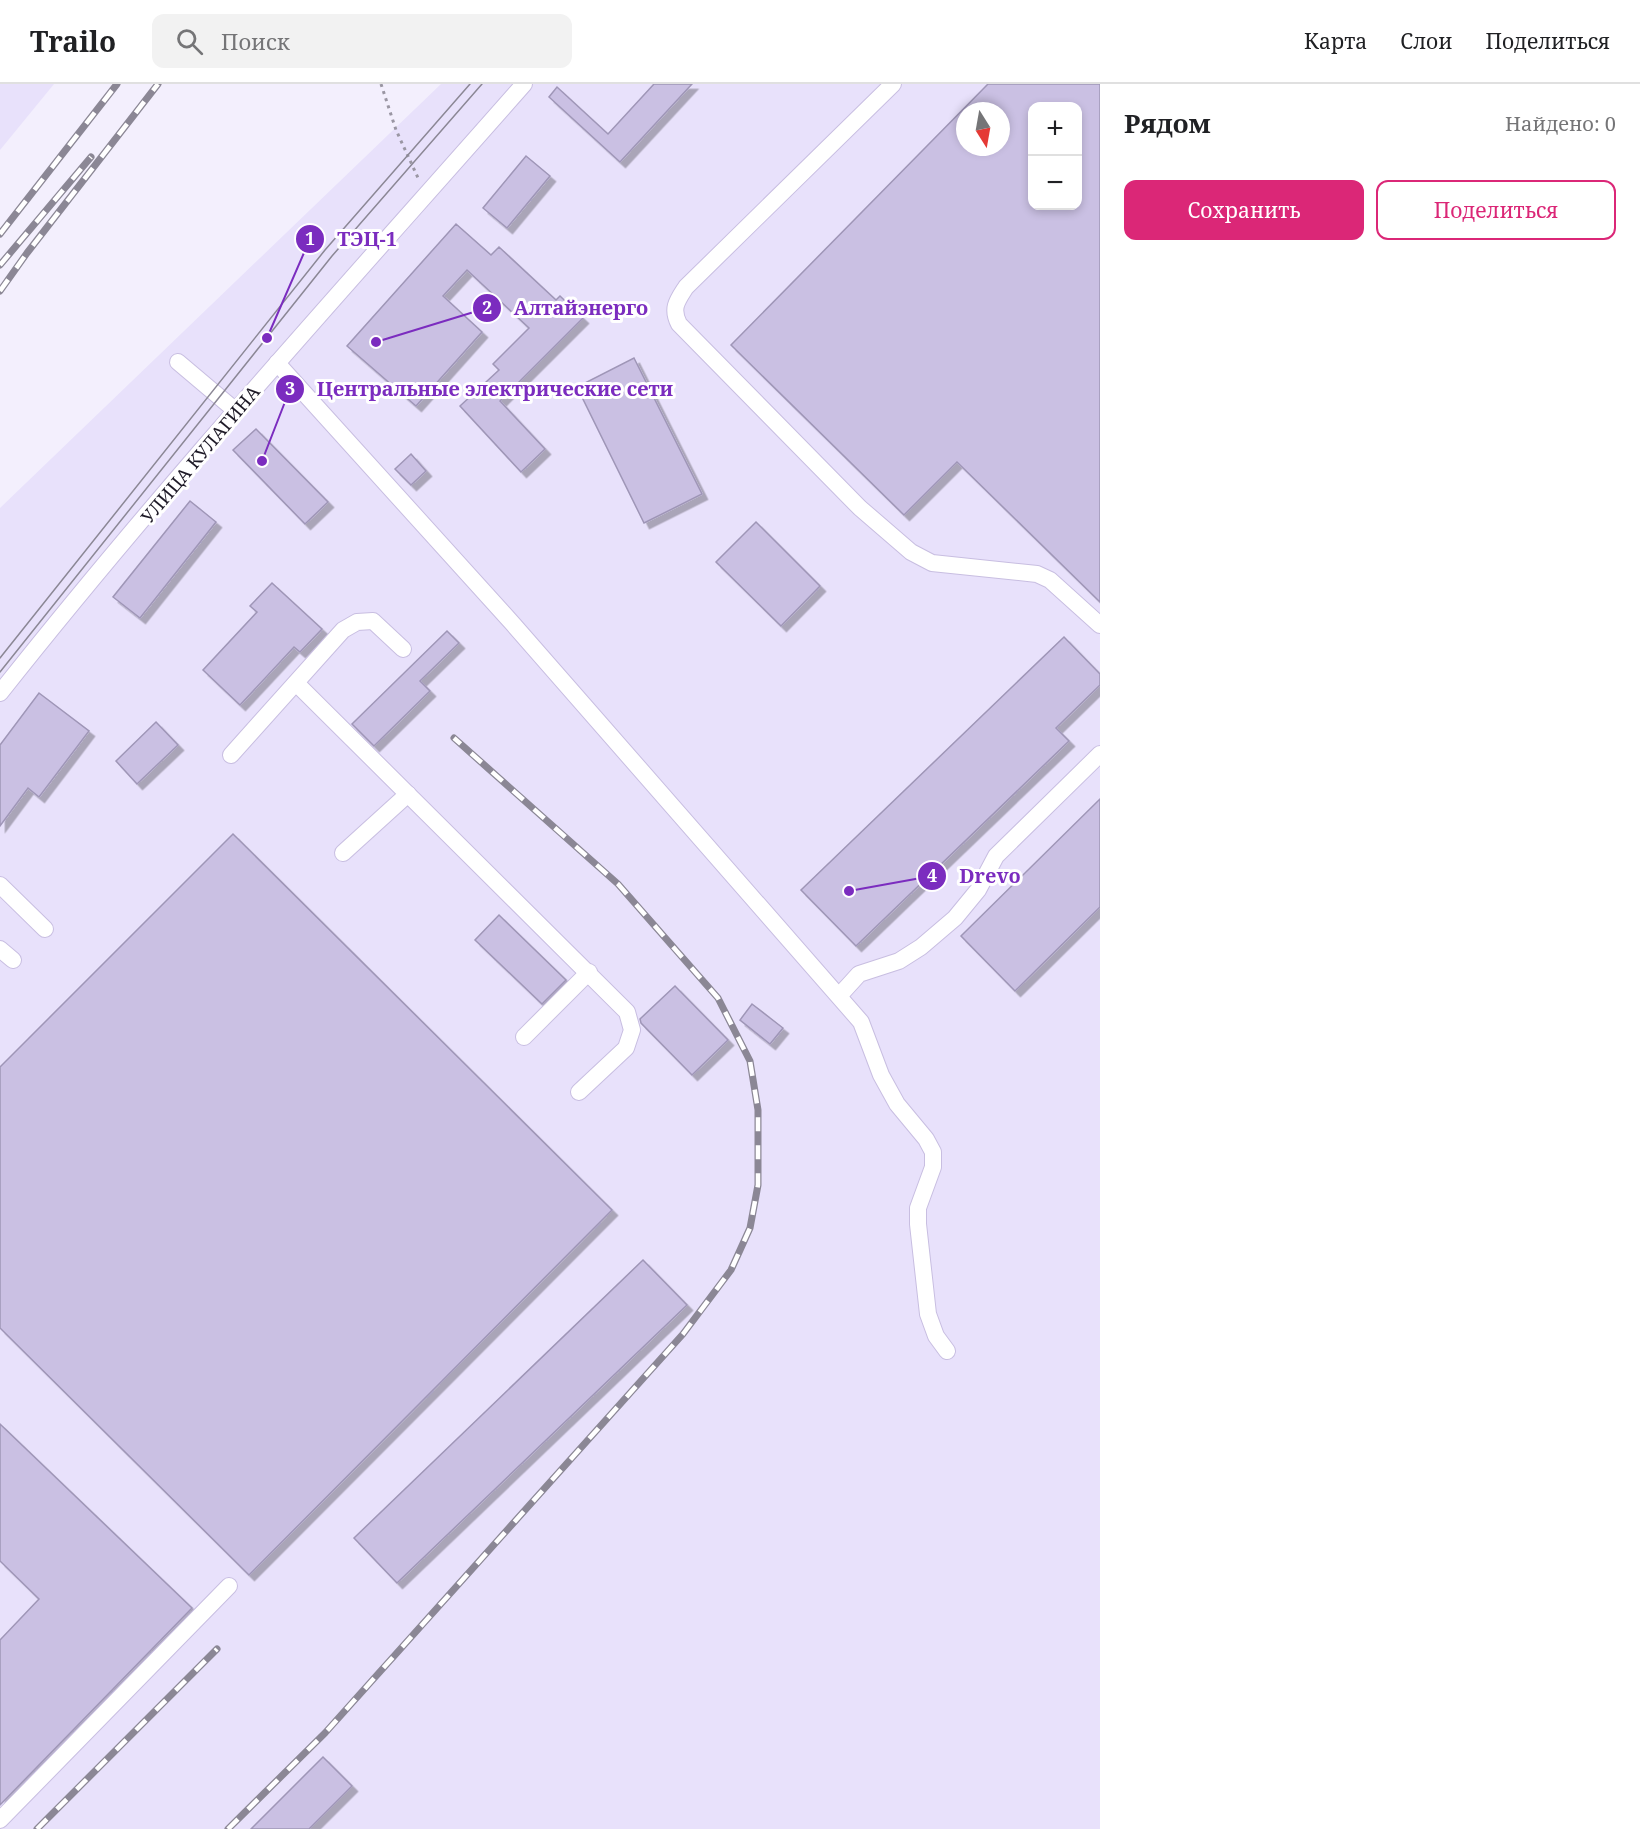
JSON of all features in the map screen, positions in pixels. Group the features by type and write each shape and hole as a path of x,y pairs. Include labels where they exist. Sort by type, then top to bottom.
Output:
{"street":[{"name":"УЛИЦА КУЛАГИНА","path":"0,693 52,627 236,411 524,84"},
{"path":"892,84 686,287 676,302 674,315 679,324 782,431 860,508 911,552 932,562 1037,574 1050,580 1100,625"},
{"path":"178,362 236,411"},
{"path":"278,363 513,624 861,1022 881,1075 897,1104 926,1139 933,1152 933,1167 918,1208 918,1224 928,1314 936,1336 947,1351"},
{"path":"231,755 344,630 357,622 373,621 403,649"},
{"path":"296,683 627,1012 632,1030 626,1048 579,1092"},
{"path":"839,996 859,974 899,961 921,947 954,918 978,890 996,856 1100,754"},
{"path":"343,853 408,794"},
{"path":"0,885 45,929"},
{"path":"0,949 14,960"},
{"path":"524,1037 589,972"},
{"path":"0,1820 229,1586"}],"path":[{"path":"381,84 396,130 426,195"}],"shaded area":[{"path":"0,84 54,84 0,150"},
{"path":"441,84 1100,84 1100,1829 0,1829 0,508"}],"building":[{"path":"654,84 692,84 620,162 549,97 557,87 608,134"},
{"path":"988,84 1100,84 1100,602 957,462 904,515 731,345 956,116 956,156 1010,156 1010,102 970,102"},
{"path":"526,156 550,176 507,228 483,208"},
{"path":"456,224 491,255 499,247 556,300 560,296 583,318 500,401 545,449 521,472 460,406 499,370 493,364 529,328 467,270 443,296 482,332 416,406 347,346"},
{"path":"634,358 702,494 644,523 577,387"},
{"path":"256,429 328,502 305,524 233,450"},
{"path":"411,454 426,471 411,485 395,469"},
{"path":"190,501 216,522 140,618 113,597"},
{"path":"756,522 820,586 781,626 716,562"},
{"path":"272,583 322,629 300,652 294,647 240,705 203,670 257,612 250,606"},
{"path":"447,631 459,643 420,681 430,691 374,746 352,724"},
{"path":"1064,637 1100,674 1100,685 1056,728 1069,741 856,946 801,890"},
{"path":"39,693 89,731 39,797 28,788 0,826 0,745"},
{"path":"156,722 178,745 137,784 116,761"},
{"path":"1100,799 1100,907 1015,991 961,936"},
{"path":"233,834 612,1210 249,1575 0,1328 0,1067"},
{"path":"499,915 566,980 542,1004 475,940"},
{"path":"675,986 728,1040 692,1075 641,1023 640,1019"},
{"path":"752,1004 783,1028 770,1044 740,1020"},
{"path":"643,1260 687,1305 397,1583 354,1538"},
{"path":"0,1424 192,1608 0,1805 0,1640 39,1599 0,1561"},
{"path":"323,1757 352,1786 309,1829 251,1829"}],"tram line":[{"path":"0,658 325,250 470,84"},
{"path":"0,672 332,256 482,84"}],"railway":[{"path":"0,234 117,84"},
{"path":"0,291 158,84"},
{"path":"0,265 91,157"},
{"path":"228,1829 325,1733 683,1334 731,1270 750,1228 758,1185 758,1110 750,1061 718,998 618,884 454,738"},
{"path":"37,1829 217,1649"}],"place":[{"name":"ТЭЦ-1","path":"267,338"},
{"name":"Алтайэнерго","path":"376,342"},
{"name":"Центральные электрические сети","path":"262,461"},
{"name":"Drevo","path":"849,891"}]}
